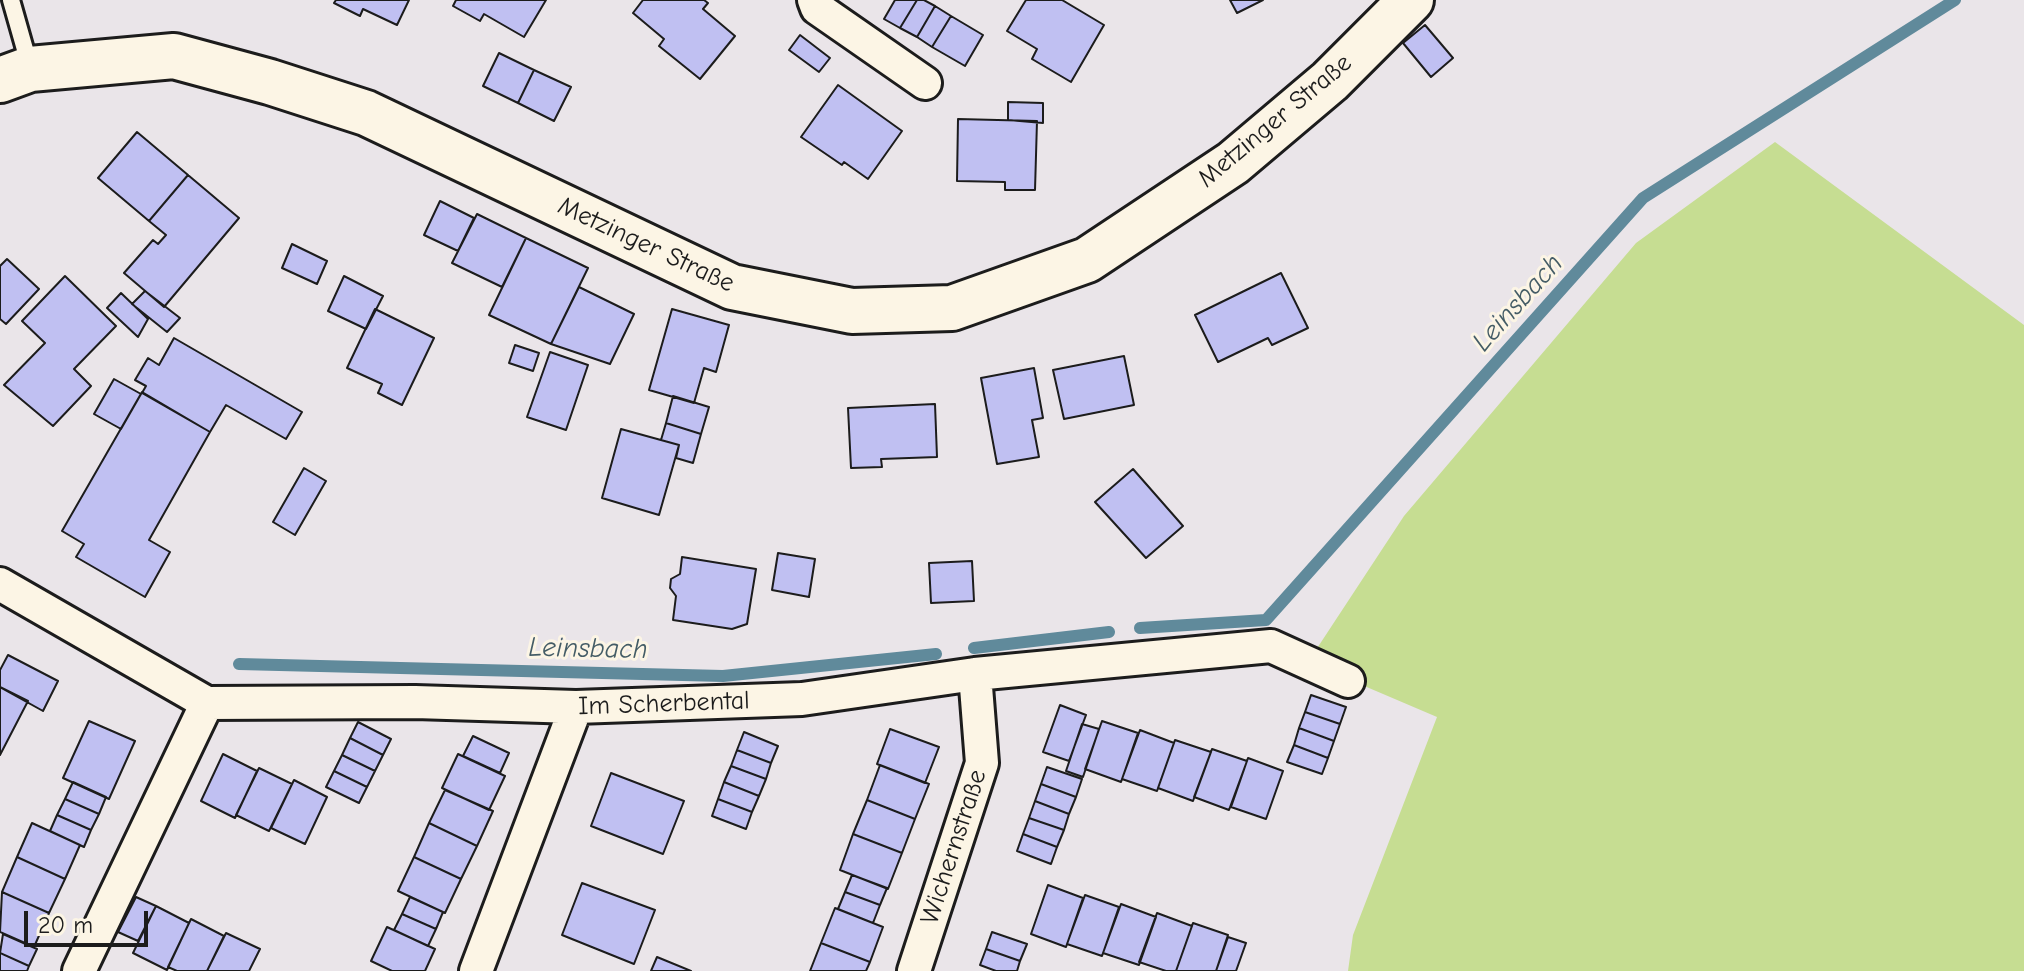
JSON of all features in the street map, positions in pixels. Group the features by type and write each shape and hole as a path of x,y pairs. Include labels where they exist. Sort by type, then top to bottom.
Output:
{"main road":[{"name":"Metzinger Straße","path":"15,75 174,56 366,113 732,287 852,311 952,308 1087,260 1220,172 1330,81 1411,0"}],"street":[{"path":"814,0 817,8 925,83"},
{"path":"0,584 207,703 79,971"},
{"name":"Im Scherbental","path":"207,703 415,702 576,707 802,699 975,674 1271,646 1348,681"},
{"name":"Wichernstraße","path":"914,971 982,763 975,674"},
{"path":"476,971 576,707"}],"lane":[{"path":"11,0 15,75"}],"green space":[{"path":"1775,142 2024,325 2024,971 1348,971 1353,935 1437,717 1308,662 1404,516 1636,243"}],"building":[{"path":"336,0 409,0 397,25 363,9 360,16 334,3"},
{"path":"456,0 546,0 524,37 484,14 480,21 453,6"},
{"path":"643,0 704,0 708,3 703,9 735,36 700,79 659,46 664,39 633,13"},
{"path":"895,0 917,0 900,28 884,19"},
{"path":"917,0 935,6 917,37 900,28"},
{"path":"1026,0 1062,0 1104,25 1071,82 1032,59 1037,49 1007,31"},
{"path":"1230,0 1263,0 1237,13"},
{"path":"935,6 951,16 932,47 917,37"},
{"path":"951,16 983,35 965,66 932,47"},
{"path":"1425,25 1453,58 1431,77 1403,43"},
{"path":"800,35 830,58 819,72 789,50"},
{"path":"499,53 534,70 518,103 483,86"},
{"path":"534,70 571,87 554,121 518,103"},
{"path":"838,85 902,131 868,179 801,137"},
{"path":"1008,102 1043,103 1043,123 1008,120"},
{"path":"958,119 1037,121 1035,190 1005,190 1005,182 957,181"},
{"path":"137,132 188,175 149,221 98,178"},
{"path":"188,175 239,218 164,307 124,273 153,240 158,244 166,235 149,221"},
{"path":"440,201 474,218 458,251 424,235"},
{"path":"477,214 526,238 502,287 452,263"},
{"path":"526,238 588,268 551,344 489,315"},
{"path":"292,244 327,261 317,284 282,268"},
{"path":"7,259 39,289 6,324 0,319 0,266"},
{"path":"1281,273 1308,328 1272,345 1268,338 1218,362 1195,315"},
{"path":"65,276 116,326 74,369 91,386 53,426 4,385 45,343 22,321"},
{"path":"344,276 383,296 366,329 328,311"},
{"path":"579,287 634,314 610,364 551,344"},
{"path":"145,291 180,318 167,332 132,304"},
{"path":"121,293 148,319 138,337 107,308"},
{"path":"375,309 434,338 402,405 378,393 382,384 347,368"},
{"path":"672,309 729,325 716,372 704,368 694,403 649,390"},
{"path":"174,338 302,412 286,439 226,405 210,432 142,393 146,386 135,380 148,358 159,365"},
{"path":"515,345 539,353 533,371 509,363"},
{"path":"550,352 588,365 566,430 527,417"},
{"path":"1124,356 1134,405 1064,419 1053,370"},
{"path":"1034,368 1043,418 1032,420 1039,457 997,464 981,378"},
{"path":"114,379 141,394 121,429 94,414"},
{"path":"142,392 210,432 149,540 170,552 145,597 76,557 84,544 62,531"},
{"path":"673,396 709,407 701,434 666,423"},
{"path":"935,404 937,457 881,459 882,467 851,468 848,408"},
{"path":"666,423 701,434 693,463 676,458 679,445 661,440"},
{"path":"621,429 679,445 659,515 602,498"},
{"path":"304,468 326,481 295,535 273,522"},
{"path":"1133,469 1183,526 1146,558 1095,502"},
{"path":"778,553 815,559 809,597 772,590"},
{"path":"682,557 756,569 747,624 732,629 673,620 676,596 670,588 671,579 680,574"},
{"path":"972,561 974,601 931,603 929,563"},
{"path":"8,655 58,681 43,711 0,687 0,670"},
{"path":"0,687 28,701 0,755"},
{"path":"1311,695 1346,707 1340,724 1305,712"},
{"path":"1060,705 1086,715 1069,761 1043,752"},
{"path":"1305,712 1340,724 1334,741 1299,728"},
{"path":"89,721 135,741 109,799 63,778"},
{"path":"1102,721 1138,733 1121,782 1085,769"},
{"path":"358,722 391,739 383,755 350,738"},
{"path":"1082,724 1099,729 1083,777 1066,771"},
{"path":"1299,728 1334,741 1328,758 1294,745"},
{"path":"890,729 939,747 925,783 877,764"},
{"path":"1140,730 1174,743 1157,791 1122,779"},
{"path":"744,732 778,746 771,763 737,750"},
{"path":"473,736 509,753 500,773 463,756"},
{"path":"350,738 383,755 375,771 342,755"},
{"path":"1175,740 1211,752 1193,801 1158,788"},
{"path":"1294,745 1328,758 1322,774 1287,762"},
{"path":"1212,749 1247,761 1229,810 1194,797"},
{"path":"737,750 771,763 766,779 731,766"},
{"path":"223,754 257,771 235,818 201,801"},
{"path":"458,754 505,776 489,810 442,788"},
{"path":"342,755 375,771 367,787 334,771"},
{"path":"1248,758 1283,771 1266,819 1231,807"},
{"path":"880,765 929,784 915,819 867,800"},
{"path":"731,766 766,779 759,796 724,782"},
{"path":"1047,767 1082,779 1076,797 1041,784"},
{"path":"259,768 292,784 269,831 236,815"},
{"path":"334,771 367,787 359,803 326,787"},
{"path":"611,773 684,801 663,854 591,826"},
{"path":"294,780 327,797 305,844 271,828"},
{"path":"73,782 106,797 99,814 65,799"},
{"path":"724,782 759,796 752,812 718,799"},
{"path":"1041,784 1076,797 1069,814 1035,801"},
{"path":"445,790 493,811 477,846 429,823"},
{"path":"65,799 99,814 91,830 57,815"},
{"path":"718,799 752,812 746,829 712,816"},
{"path":"867,800 915,819 902,853 853,834"},
{"path":"1035,801 1069,814 1064,830 1029,818"},
{"path":"57,815 91,830 84,847 50,831"},
{"path":"1029,818 1064,830 1057,847 1023,834"},
{"path":"32,823 80,845 65,879 17,857"},
{"path":"429,823 477,846 461,879 414,857"},
{"path":"853,834 902,853 888,889 840,870"},
{"path":"1023,834 1057,847 1051,864 1017,851"},
{"path":"17,857 65,879 49,913 2,892"},
{"path":"414,857 461,879 445,913 398,891"},
{"path":"852,875 887,888 880,905 845,892"},
{"path":"582,883 655,910 634,964 562,935"},
{"path":"1048,885 1083,898 1066,947 1031,934"},
{"path":"2,892 49,913 34,947 0,932"},
{"path":"845,892 880,905 873,923 838,909"},
{"path":"1085,895 1119,907 1102,956 1067,944"},
{"path":"136,897 156,906 138,941 118,932"},
{"path":"410,897 443,912 436,929 402,914"},
{"path":"1121,904 1156,917 1139,965 1103,953"},
{"path":"156,906 189,923 167,970 133,953"},
{"path":"835,908 883,927 870,962 821,943"},
{"path":"1157,913 1192,926 1176,971 1139,962"},
{"path":"402,914 436,929 428,946 394,930"},
{"path":"191,919 224,936 207,971 177,971 168,967"},
{"path":"1193,923 1228,935 1216,971 1176,971"},
{"path":"387,927 435,949 425,971 392,971 371,961"},
{"path":"992,932 1027,944 1020,961 986,949"},
{"path":"226,933 260,949 249,971 207,971"},
{"path":"3,934 37,949 29,966 0,953"},
{"path":"1228,937 1246,943 1236,971 1216,971"},
{"path":"821,943 870,962 866,971 810,971"},
{"path":"986,949 1020,961 1017,971 996,971 980,965"},
{"path":"0,953 29,966 27,971 0,971"},
{"path":"657,957 691,971 651,971"}],"waterway":[{"name":"Leinsbach","path":"1140,628 1266,620 1643,198 1955,0"},
{"name":"Leinsbach","path":"974,648 1109,632"},
{"name":"Leinsbach","path":"239,664 723,676 936,654"}]}
